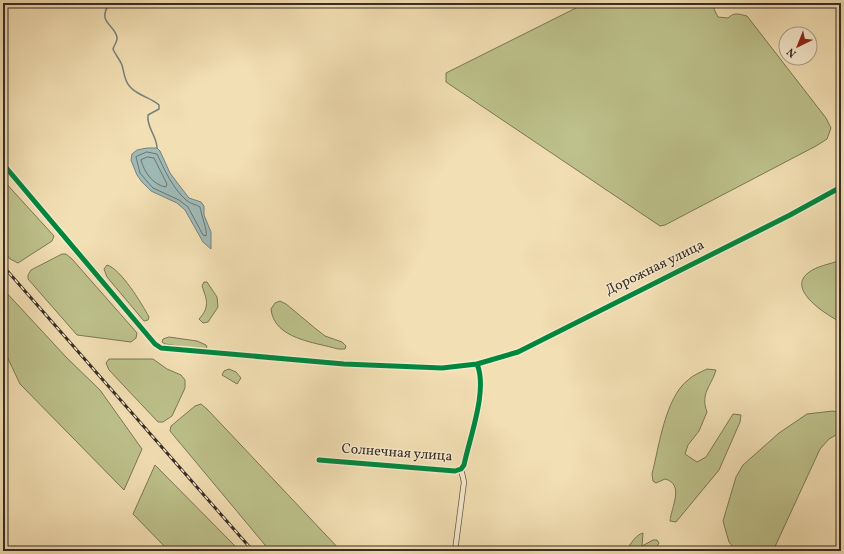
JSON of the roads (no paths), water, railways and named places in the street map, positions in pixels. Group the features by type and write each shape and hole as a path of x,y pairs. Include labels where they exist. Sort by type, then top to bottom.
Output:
{"street":[{"name":"Дорожная улица","path":"3,164 155,344 161,348 344,364 442,368 477,364 525,348 790,215 841,187"},
{"name":"Солнечная улица","path":"318,460 455,470 461,469 464,465 482,389 480,372 477,364"},
{"path":"455,551 464,482 461,469"}],"water":[{"path":"157,148 160,151 170,173 189,198 201,202 204,206 204,215 211,232 211,249 203,242 185,210 177,203 151,191 137,175 131,160 132,154 137,150"}],"waterway":[{"path":"110,3 106,9 105,19 117,37 113,49 122,65 126,81 134,90 159,105 159,109 148,115 149,124 157,144 157,148"}],"railway":[{"path":"3,266 253,551"}]}
